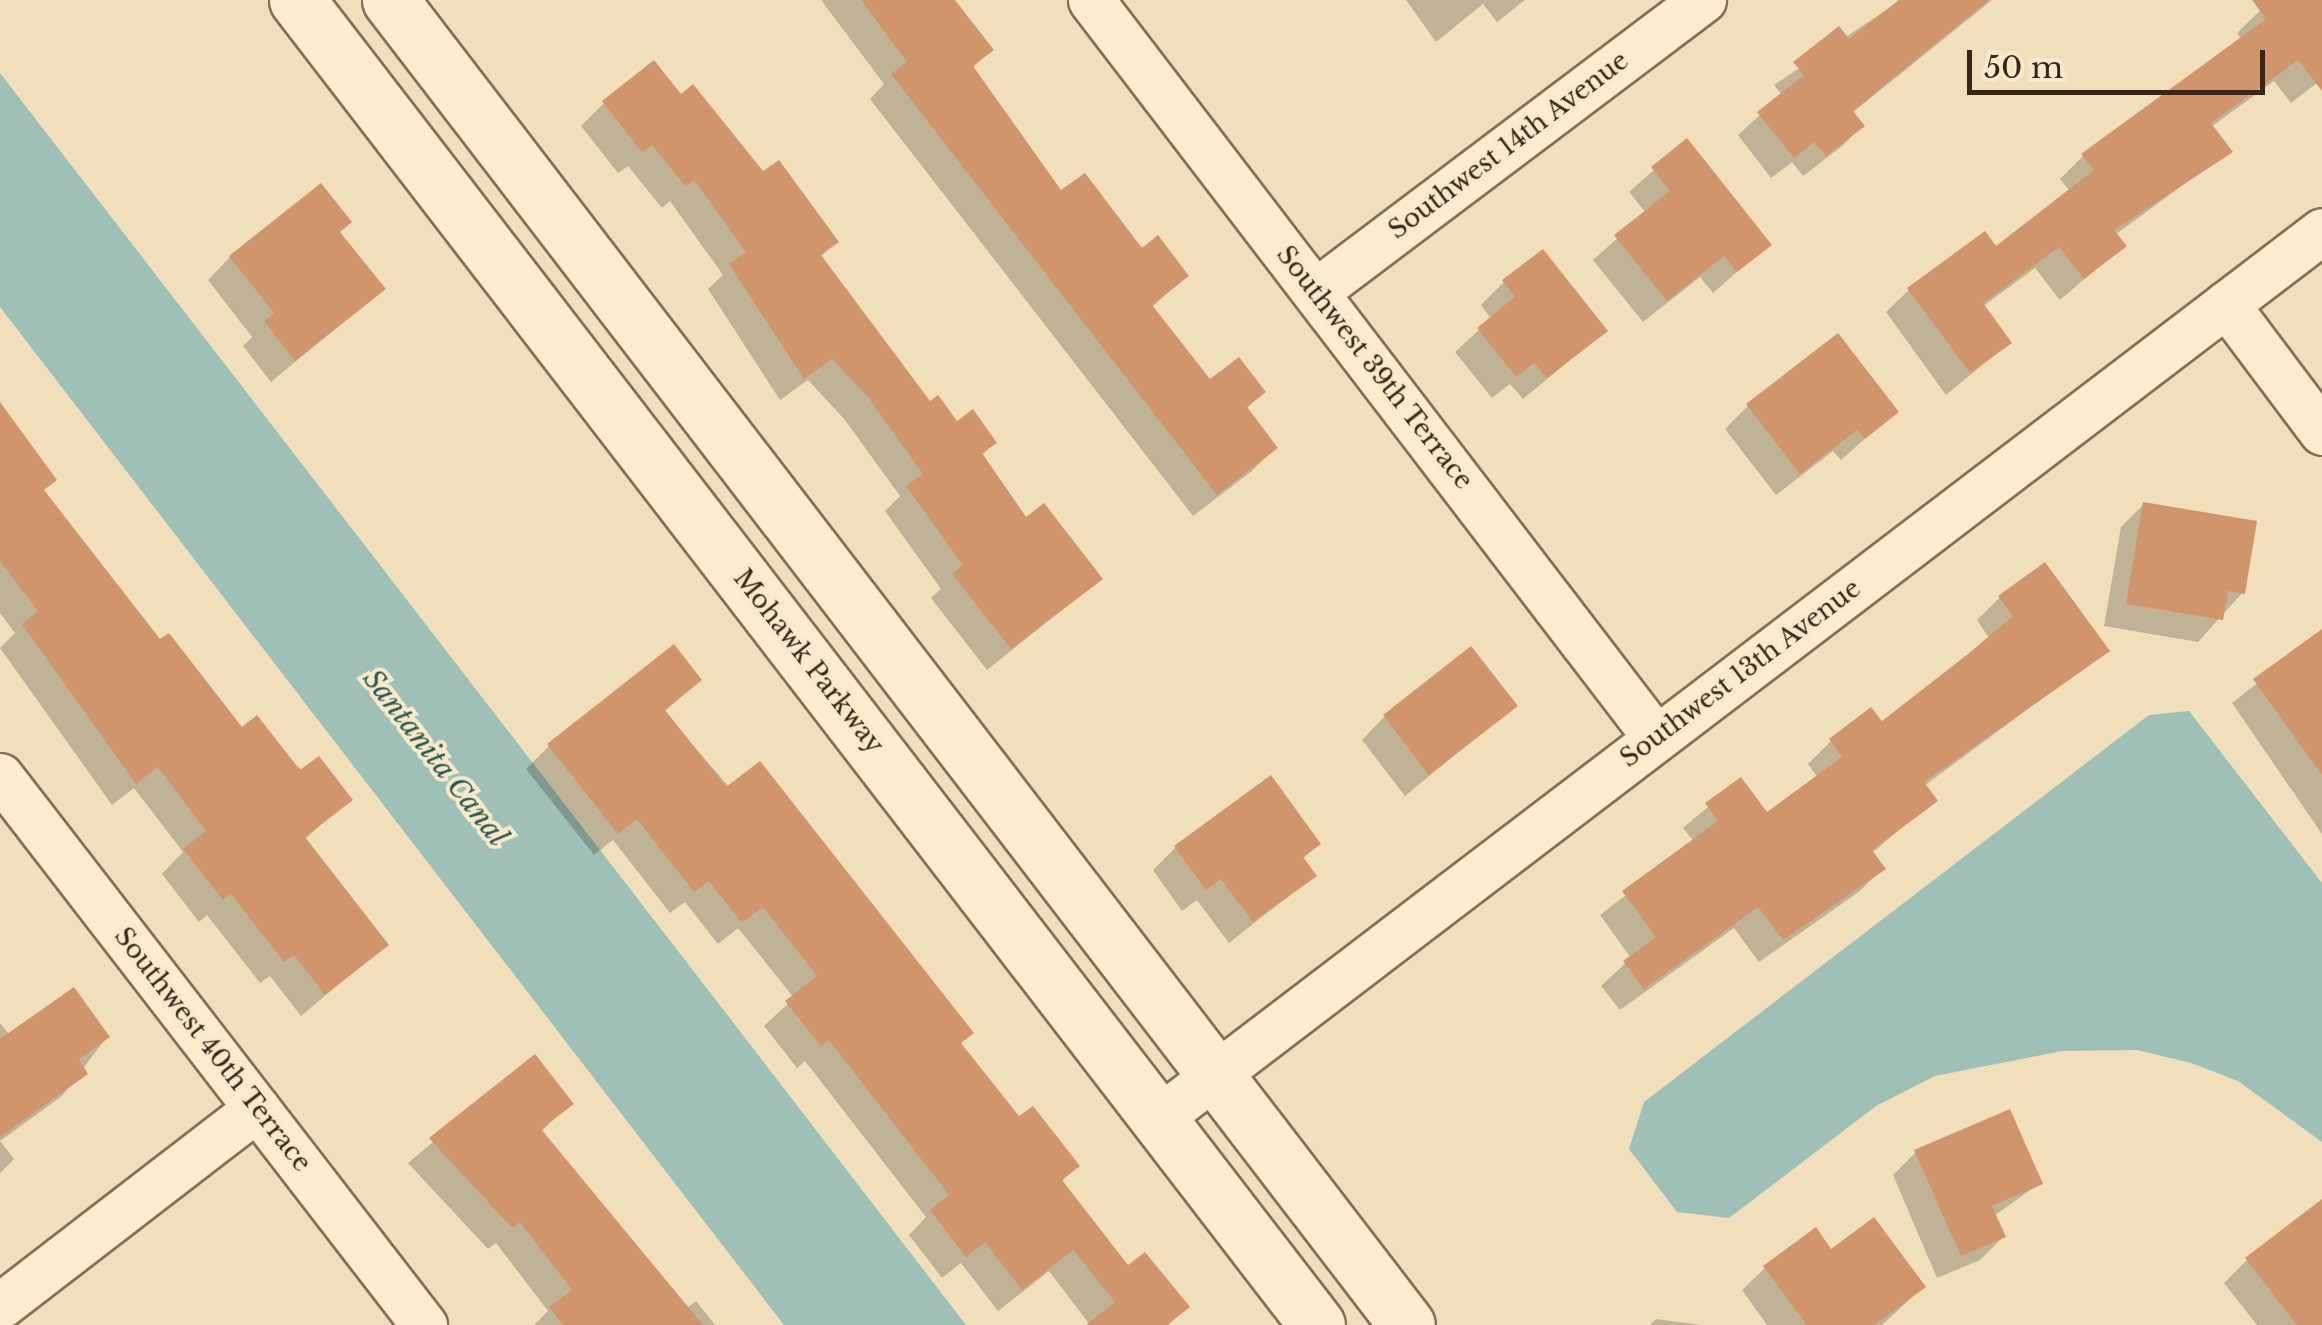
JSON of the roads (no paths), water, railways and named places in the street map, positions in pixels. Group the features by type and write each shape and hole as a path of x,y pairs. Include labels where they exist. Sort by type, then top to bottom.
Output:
{"street":[{"name":"Mohawk Parkway","path":"298,0 1317,1325"},
{"path":"390,0 1217,1073 1406,1325"},
{"name":"Southwest 39th Terrace","path":"1091,0 1656,738"},
{"name":"Southwest 14th Avenue","path":"1314,292 1702,0"},
{"name":"Southwest 13th Avenue","path":"1160,1117 2322,231"},
{"path":"2226,304 2322,432"},
{"name":"Southwest 40th Terrace","path":"0,776 424,1325"},
{"path":"0,1306 257,1108"}],"water":[{"name":"Santanita Canal","path":"0,73 966,1325 784,1325 0,307"},
{"path":"2189,711 2322,883 2322,1142 2238,1081 2191,1063 2137,1050 2062,1051 1935,1076 1876,1106 1729,1218 1677,1212 1629,1149 1644,1102 2149,715"}]}
